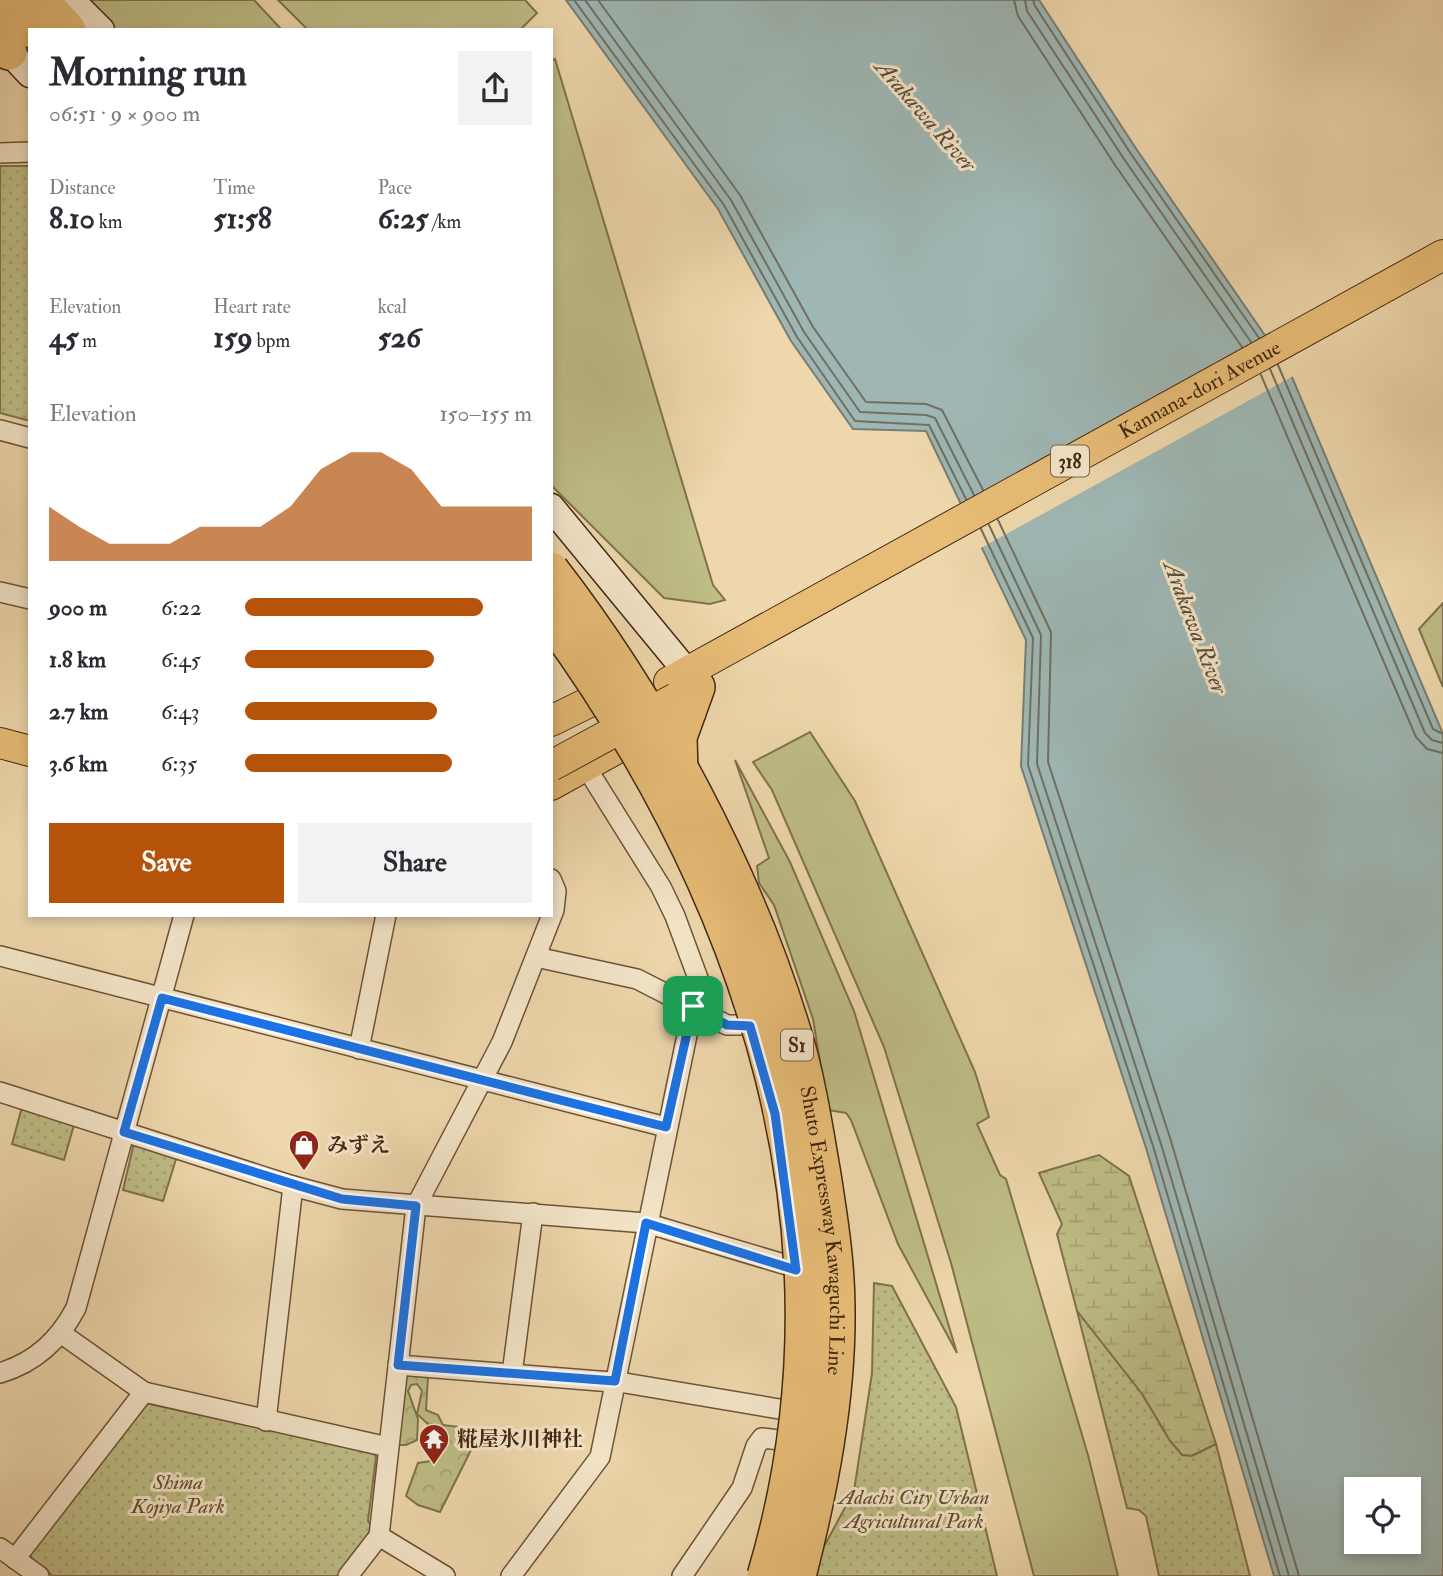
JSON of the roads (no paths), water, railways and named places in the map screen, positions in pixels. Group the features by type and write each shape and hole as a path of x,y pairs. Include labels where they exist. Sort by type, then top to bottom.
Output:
{"highway":[{"path":"5,0 14,47"},
{"path":"41,0 66,28"},
{"path":"52,0 77,28"},
{"name":"Shuto Expressway Kawaguchi Line","path":"553,573 603,642 652,721 720,848 766,954 805,1075 832,1231 837,1311 829,1415 816,1500 798,1576"},
{"name":"Shuto Expressway Kawaguchi Line","path":"553,622 576,654 648,771 724,926 763,1034 787,1130 803,1264 804,1349 785,1499 762,1576"},
{"path":"688,686 679,737 681,783 753,957 795,1096 816,1229 822,1325"},
{"path":"714,849 738,901 779,1008 807,1121 827,1241 828,1293 822,1325 817,1399 802,1502 784,1576"}],"main road":[{"name":"Kannana-dori Avenue","path":"553,765 1443,255"},
{"name":"Kannana-dori Avenue","path":"553,742 688,686 1443,273"},
{"path":"553,720 603,695"},
{"path":"553,784 629,742"},
{"path":"0,743 28,750"},
{"path":"0,762 28,769"}],"street":[{"path":"31,0 56,28"},
{"path":"71,0 99,28"},
{"path":"0,153 28,152"},
{"path":"0,430 28,437"},
{"path":"553,510 688,686"},
{"path":"0,592 28,599"},
{"path":"553,598 629,742 750,1026 775,1114 796,1270 797,1330 788,1441 771,1542 762,1576"},
{"path":"553,643 603,695"},
{"path":"629,742 756,898 767,918 807,1035 836,1195 842,1274 843,1367 837,1419 804,1523 775,1576"},
{"path":"511,1576 600,1457 666,1127 693,1006 702,989 675,916 661,887 586,767"},
{"path":"553,885 553,913"},
{"path":"0,1373 30,1361 62,1334 82,1293 183,917"},
{"path":"359,1049 386,917"},
{"path":"348,1576 379,1536 416,1206 502,1042 551,917"},
{"path":"0,956 666,1127"},
{"path":"536,957 637,979 727,1025 750,1026"},
{"path":"0,1092 293,1186 342,1199 646,1223 796,1270 842,1274"},
{"path":"266,1421 293,1186"},
{"path":"512,1374 533,1213"},
{"path":"62,1334 144,1392 388,1447"},
{"path":"398,1365 615,1381 837,1419"},
{"path":"39,1576 8,1553 144,1392"},
{"path":"681,1576 742,1488 762,1438 788,1441"},
{"path":"379,1536 444,1576"}],"water":[{"name":"Arakawa River","path":"566,0 1039,0 1137,150 1289,370 1443,734 1443,1576 1274,1576 1146,1148 1021,766 1026,640 926,431 853,429 791,341 718,209"}],"place":[{"name":"みずえ","path":"304,1172"},
{"name":"糀屋氷川神社","path":"434,1466"}],"park label":[{"name":"Shima Kojiya Park","path":"178,1494"},
{"name":"Adachi City Urban Agricultural Park","path":"914,1509"}]}
